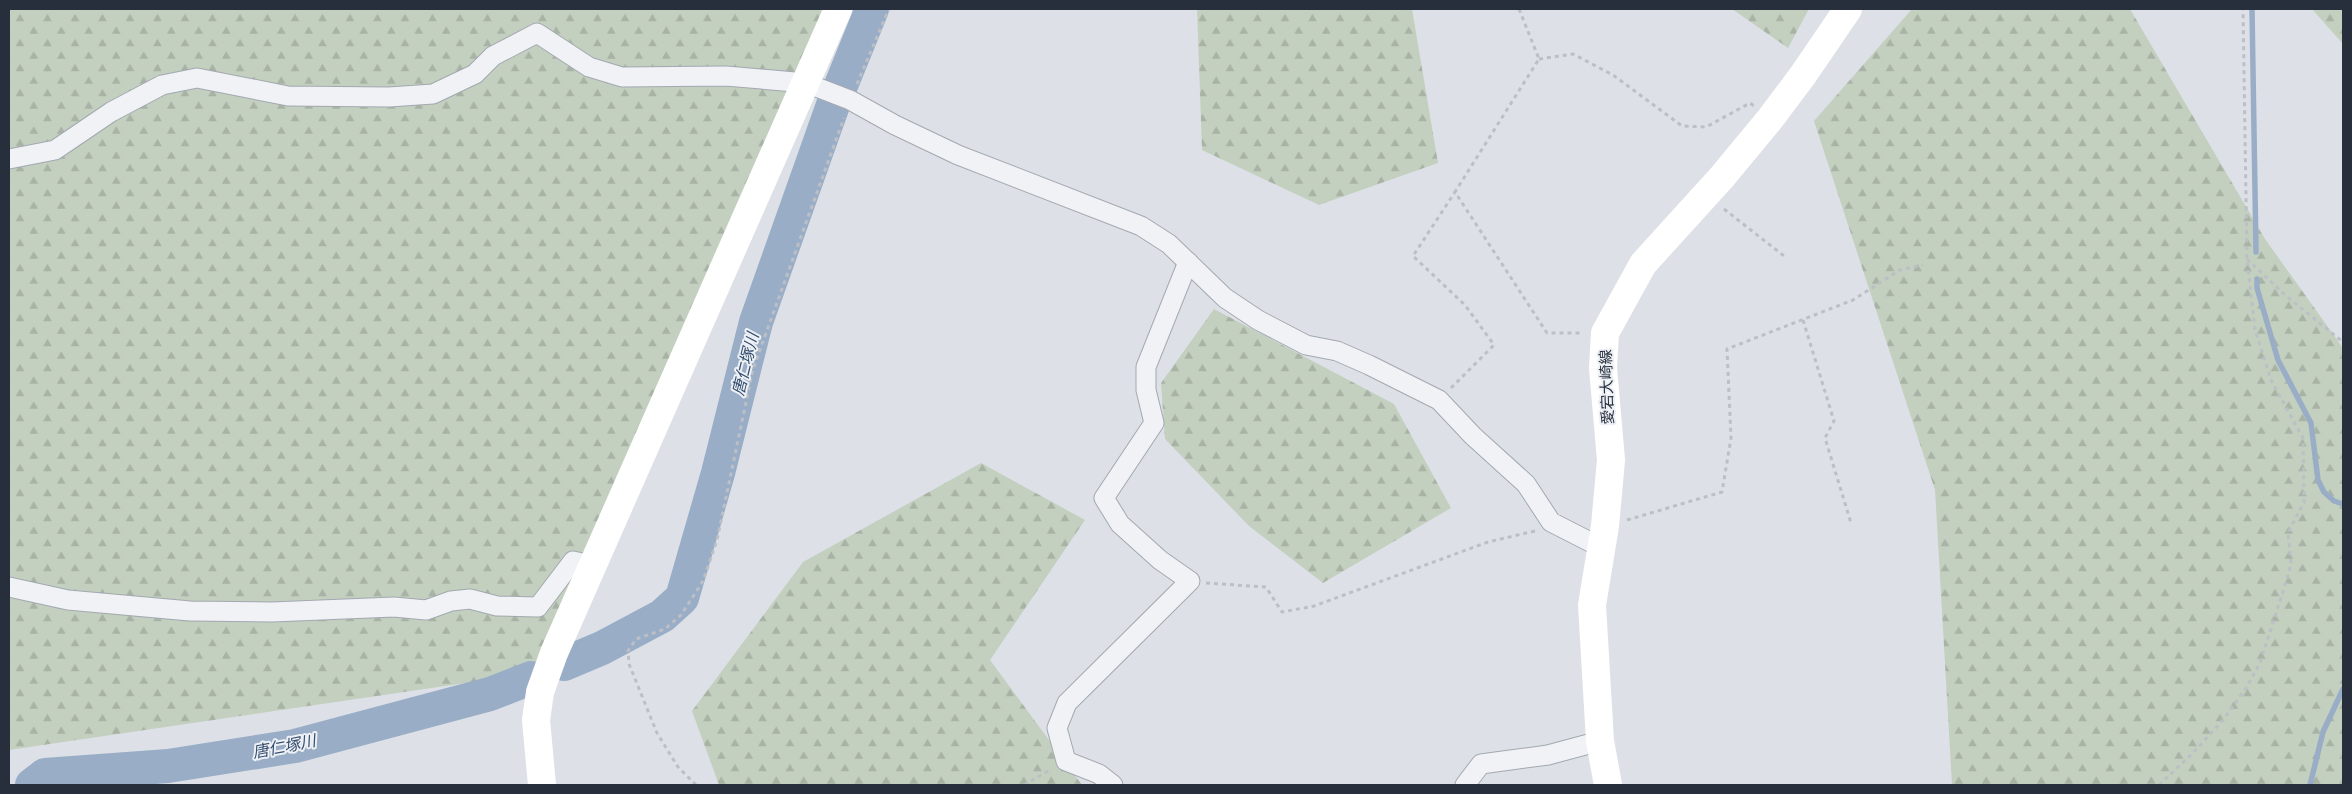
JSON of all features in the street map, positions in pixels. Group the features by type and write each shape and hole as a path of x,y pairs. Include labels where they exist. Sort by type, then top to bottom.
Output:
{"street":[{"path":"542,785 536,720 540,692 554,653 838,9"},
{"name":"愛宕大崎線","path":"1608,785 1600,741 1592,604 1604,537 1611,460 1603,368 1605,333 1643,264 1706,195 1770,119 1848,9"},
{"path":"9,159 55,150 111,112 162,84 197,78 288,96 389,98 433,94 474,74 493,56 537,33 589,67 622,77 726,76 806,82 850,100 895,125 958,155 1141,226 1156,234 1225,298 1258,320 1306,344 1337,351 1369,365 1439,400 1473,436 1526,484 1551,522 1604,537"},
{"path":"1113,785 1099,774 1066,761 1056,728 1067,703 1190,582 1160,560 1120,524 1104,498 1154,423 1146,390 1146,367 1188,262"},
{"path":"9,588 68,600 190,612 272,612 394,607 426,610 451,601 470,598 497,606 538,607 573,561 592,565"},
{"path":"1466,785 1481,764 1548,755 1600,741"}],"path":[{"path":"696,785 678,768 657,733 629,664 628,651 636,639 665,629 681,615 702,581 717,540 754,369 850,100 890,9"},
{"path":"1519,9 1539,59"},
{"path":"2159,785 2193,753 2222,720 2246,688 2260,662 2291,563 2288,533 2304,502 2303,438 2271,380 2257,338 2247,259 2243,9"},
{"path":"1439,400 1494,345 1465,305 1413,256 1539,59 1573,54 1613,75 1682,126 1706,127 1750,103 1770,119"},
{"path":"1455,192 1547,333 1605,333"},
{"path":"1706,195 1784,256"},
{"path":"2247,259 2286,295 2343,342"},
{"path":"1604,537 1722,492 1731,438 1726,349 1853,300 1900,270 1923,266"},
{"path":"1803,320 1834,421 1825,438 1851,523"},
{"path":"1190,582 1266,587 1282,612 1314,606 1488,542 1532,532 1551,522"},
{"path":"1024,785 1066,761"}],"green space":[{"path":"9,9 825,9 651,399 533,673 9,750"},
{"path":"1197,9 1412,9 1438,163 1319,205 1202,150"},
{"path":"1732,9 1809,9 1788,48"},
{"path":"1912,9 2130,9 2265,239 2343,348 2343,785 1952,785 1935,490 1814,121"},
{"path":"2312,9 2343,9 2343,44"},
{"path":"1214,309 1394,404 1451,508 1323,583 1249,526 1165,439 1161,383"},
{"path":"981,463 1085,520 990,660 1082,785 719,785 692,711 803,562"}],"waterway":[{"name":"唐仁塚川","path":"564,664 602,648 662,616 682,598 718,473 756,322 833,105 872,9"},
{"path":"2252,9 2256,252"},
{"path":"2257,279 2257,288 2278,360 2311,423 2318,480 2324,492 2334,501 2343,504"},
{"name":"唐仁塚川","path":"32,785 45,775 168,766 295,746 490,694 531,678"},
{"path":"2310,785 2323,732 2343,689"}]}
